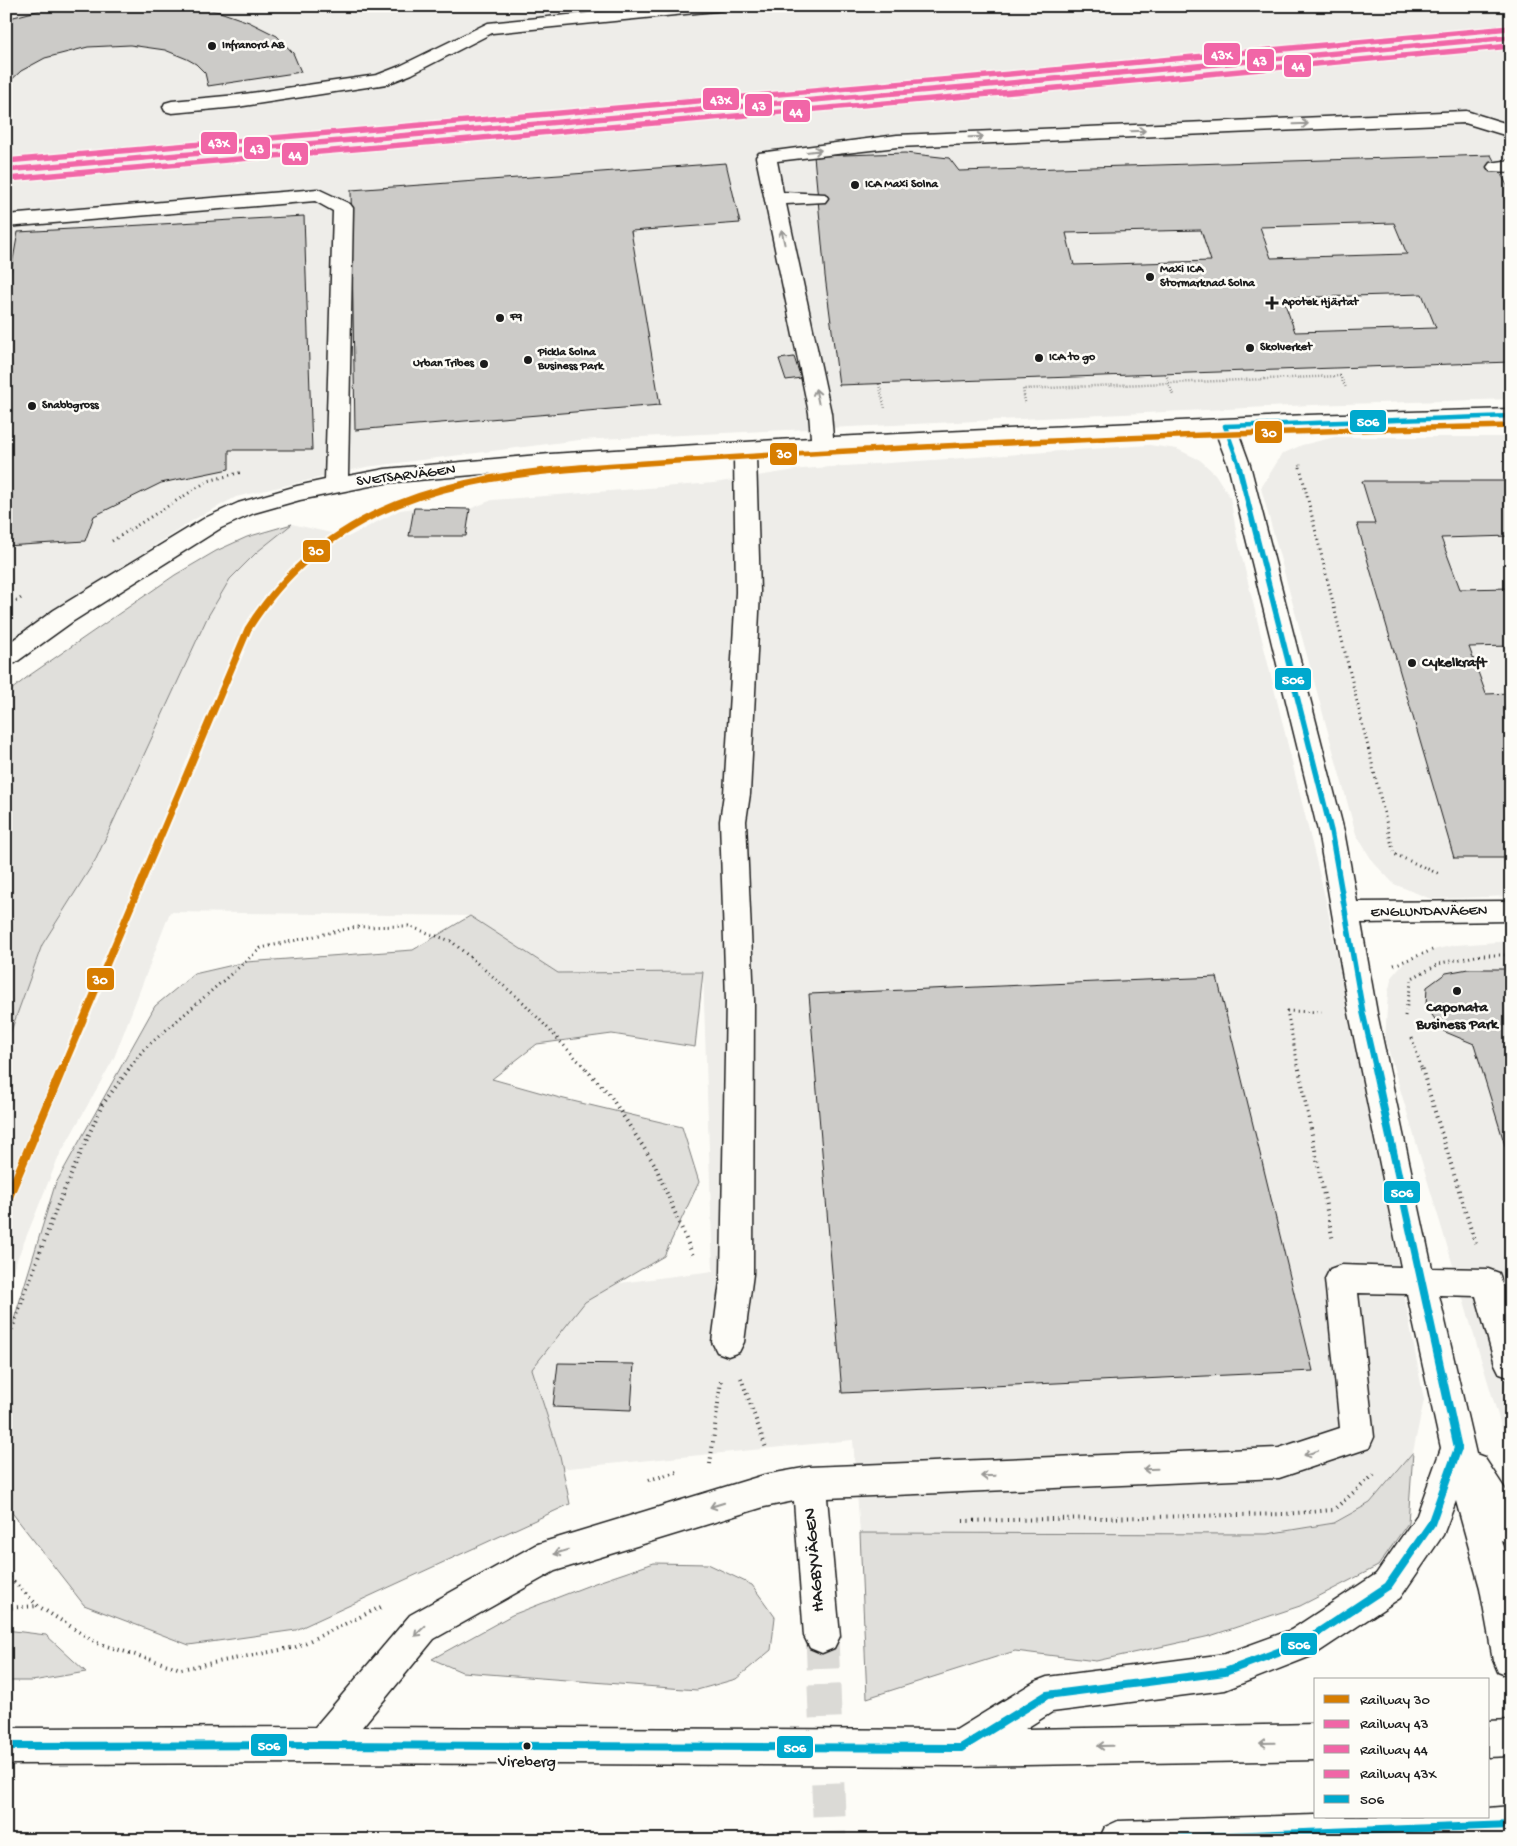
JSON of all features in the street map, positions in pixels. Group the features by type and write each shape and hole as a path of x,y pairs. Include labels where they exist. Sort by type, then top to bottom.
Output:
{"street":[{"path":"172,107 237,101 381,80 406,70 488,28 716,6"},
{"path":"823,444 820,412 766,157 897,141 1466,117 1511,131"},
{"path":"770,176 787,170 806,170"},
{"path":"6,221 318,195 343,208 336,485"},
{"path":"775,198 818,198"},
{"name":"SVETSARVÄGEN","path":"9,647 63,616 213,523 246,508 336,485 385,476 550,461 823,444 1226,426 1511,416"},
{"path":"1226,426 1239,465 1331,831 1363,1013 1420,1280 1458,1448 1497,1588 1511,1660"},
{"path":"728,1342 737,1274 740,1000 733,821 737,794 748,592 745,449"},
{"name":"ENGLUNDAVÄGEN","path":"1346,913 1511,911"},
{"path":"323,1745 422,1627 547,1557 764,1491 809,1483 1279,1463 1357,1437 1341,1279 1488,1283 1511,1364"},
{"path":"1458,1448 1511,1528"},
{"path":"961,1748 1047,1695 1224,1672 1302,1643 1388,1586 1431,1524 1458,1448"},
{"name":"HAGBYVÄGEN","path":"809,1483 822,1636"},
{"path":"1490,1739 1511,1738"},
{"path":"6,1746 323,1745 961,1748 1314,1742"},
{"path":"1118,1840 1511,1825"}],"path":[{"path":"1166,374 1174,397"},
{"path":"1026,403 1023,389 1340,376 1346,390"},
{"path":"879,384 885,409"},
{"path":"1300,465 1394,854 1445,877"},
{"path":"6,1345 56,1209 102,1105 143,1050 261,948 356,927 408,926 451,941 524,1003 614,1102 655,1165 695,1262"},
{"path":"1392,966 1437,948"},
{"path":"1405,1017 1412,978 1441,963 1481,955 1511,956"},
{"path":"1287,1012 1341,1279"},
{"path":"1411,1036 1488,1283"},
{"path":"728,1342 766,1450"},
{"path":"702,1466 710,1465 728,1342"},
{"path":"955,1521 1284,1514 1333,1510 1382,1469"},
{"path":"641,1484 659,1476 684,1470"},
{"path":"6,1574 38,1606 97,1643 180,1669 296,1647 384,1605"},
{"path":"6,1608 38,1606"}],"shaded area":[{"path":"6,6 1511,6 1511,399 1311,405 579,440 366,467 236,497 195,519 32,626 6,648"},
{"path":"1335,437 1511,437 1511,896 1431,899 1394,884 1373,862 1356,834 1261,488 1282,454 1302,445"},
{"path":"1149,445 1177,449 1200,460 1215,474 1230,497 1238,541 1326,901 1424,1400 1413,1452 1370,1503 1334,1523 1267,1534 860,1533 853,1440 538,1471 527,1295 713,1271 703,972 558,973 470,916 170,912 114,1058 58,1158 6,1287 6,1045 42,945 96,859 207,618 230,579 257,552 292,524 348,537 400,510 414,508 409,536 465,536 470,509 492,500 714,483 802,469"},
{"path":"292,524 257,552 230,579 207,618 96,859 42,945 6,1045 6,694 30,675 175,575 216,551 247,537"},
{"path":"470,916 558,973 703,972 695,1047 612,1034 537,1044 492,1079 560,1098 682,1127 699,1182 664,1256 585,1302 532,1369 560,1456 570,1504 296,1630 189,1645 84,1605 6,1505 6,1346 55,1185 155,1006 194,974 246,962 413,950"},
{"path":"1511,941 1511,1459 1385,1039 1388,993 1392,976 1405,961 1437,949 1456,945"},
{"path":"1413,1452 1408,1523 1378,1566 1300,1606 1210,1636 1096,1661 1015,1651 867,1698 860,1533 1267,1534 1334,1523 1370,1503"},
{"path":"654,1563 708,1564 752,1585 775,1617 771,1650 736,1679 697,1690 462,1672 432,1659 512,1615 595,1583"},
{"path":"6,1630 46,1635 86,1672 32,1681 6,1681"}],"building":[{"name":"Infranord AB","path":"56,6 191,6 220,12 249,22 277,36 293,53 301,72 208,86 205,73 196,64 187,59 165,50 130,45 88,47 45,58 21,71 6,85 6,19"},
{"path":"905,153 949,158 959,171 1491,155 1511,193 1511,362 839,385 825,276 814,156","holes":["1394,223 1407,254 1271,258 1260,227","1201,230 1211,261 1074,265 1066,233","1422,294 1436,328 1295,332 1283,298"]},
{"name":"F9","path":"726,163 740,223 631,231 660,405 355,430 351,190"},
{"path":"304,216 312,450 229,450 229,469 161,483 94,516 85,541 6,546 6,298 18,232"},
{"path":"794,357 801,378 786,380 779,359"},
{"path":"1362,481 1511,481 1511,536 1441,538 1460,589 1511,588 1511,646 1469,647 1486,694 1511,693 1511,770 1508,770 1511,777 1511,858 1454,858 1357,524 1375,524"},
{"path":"414,508 470,509 466,536 409,536"},
{"path":"1468,969 1511,969 1511,1165 1474,1044 1443,1031 1426,1006 1427,987 1446,973"},
{"path":"1217,977 1313,1371 842,1393 809,994"},
{"path":"558,1363 634,1364 631,1410 553,1407"}],"tunnel":[{"path":"822,1636 830,1840"}],"rail line":[{"name":"43X","path":"6,161 999,75 1510,28"},
{"name":"43","path":"6,170 1000,84 1511,37"},
{"name":"44","path":"7,179 1001,93 1511,46"},
{"name":"30","path":"6,1203 248,629 263,604 302,562 349,528 375,514 451,486 498,476 570,468 756,455 960,444 1235,433 1511,426"}],"transit line":[{"name":"506","path":"1225,426 1511,416"},
{"name":"506","path":"1225,426 1239,465 1331,831 1363,1013 1458,1448"},
{"name":"506","path":"6,1746 323,1745 961,1748 1047,1695 1225,1672 1302,1643 1388,1586 1431,1524 1458,1448"},
{"name":"506","path":"1125,1840 1511,1825"}],"place":[{"name":"Infranord AB","path":"212,46"},
{"name":"ICA Maxi Solna","path":"855,185"},
{"name":"Maxi ICA Stormarknad Solna","path":"1150,277"},
{"name":"Apotek Hjärtat","path":"1272,303"},
{"name":"F9","path":"500,318"},
{"name":"Skolverket","path":"1250,348"},
{"name":"ICA to go","path":"1039,358"},
{"name":"Pickla Solna Business Park","path":"528,360"},
{"name":"Urban Tribes","path":"484,364"},
{"name":"Snabbgross","path":"32,406"},
{"name":"Cykelkraft","path":"1412,663"},
{"name":"Caponata Business Park","path":"1457,991"},
{"name":"Vireberg","path":"527,1746"}]}
